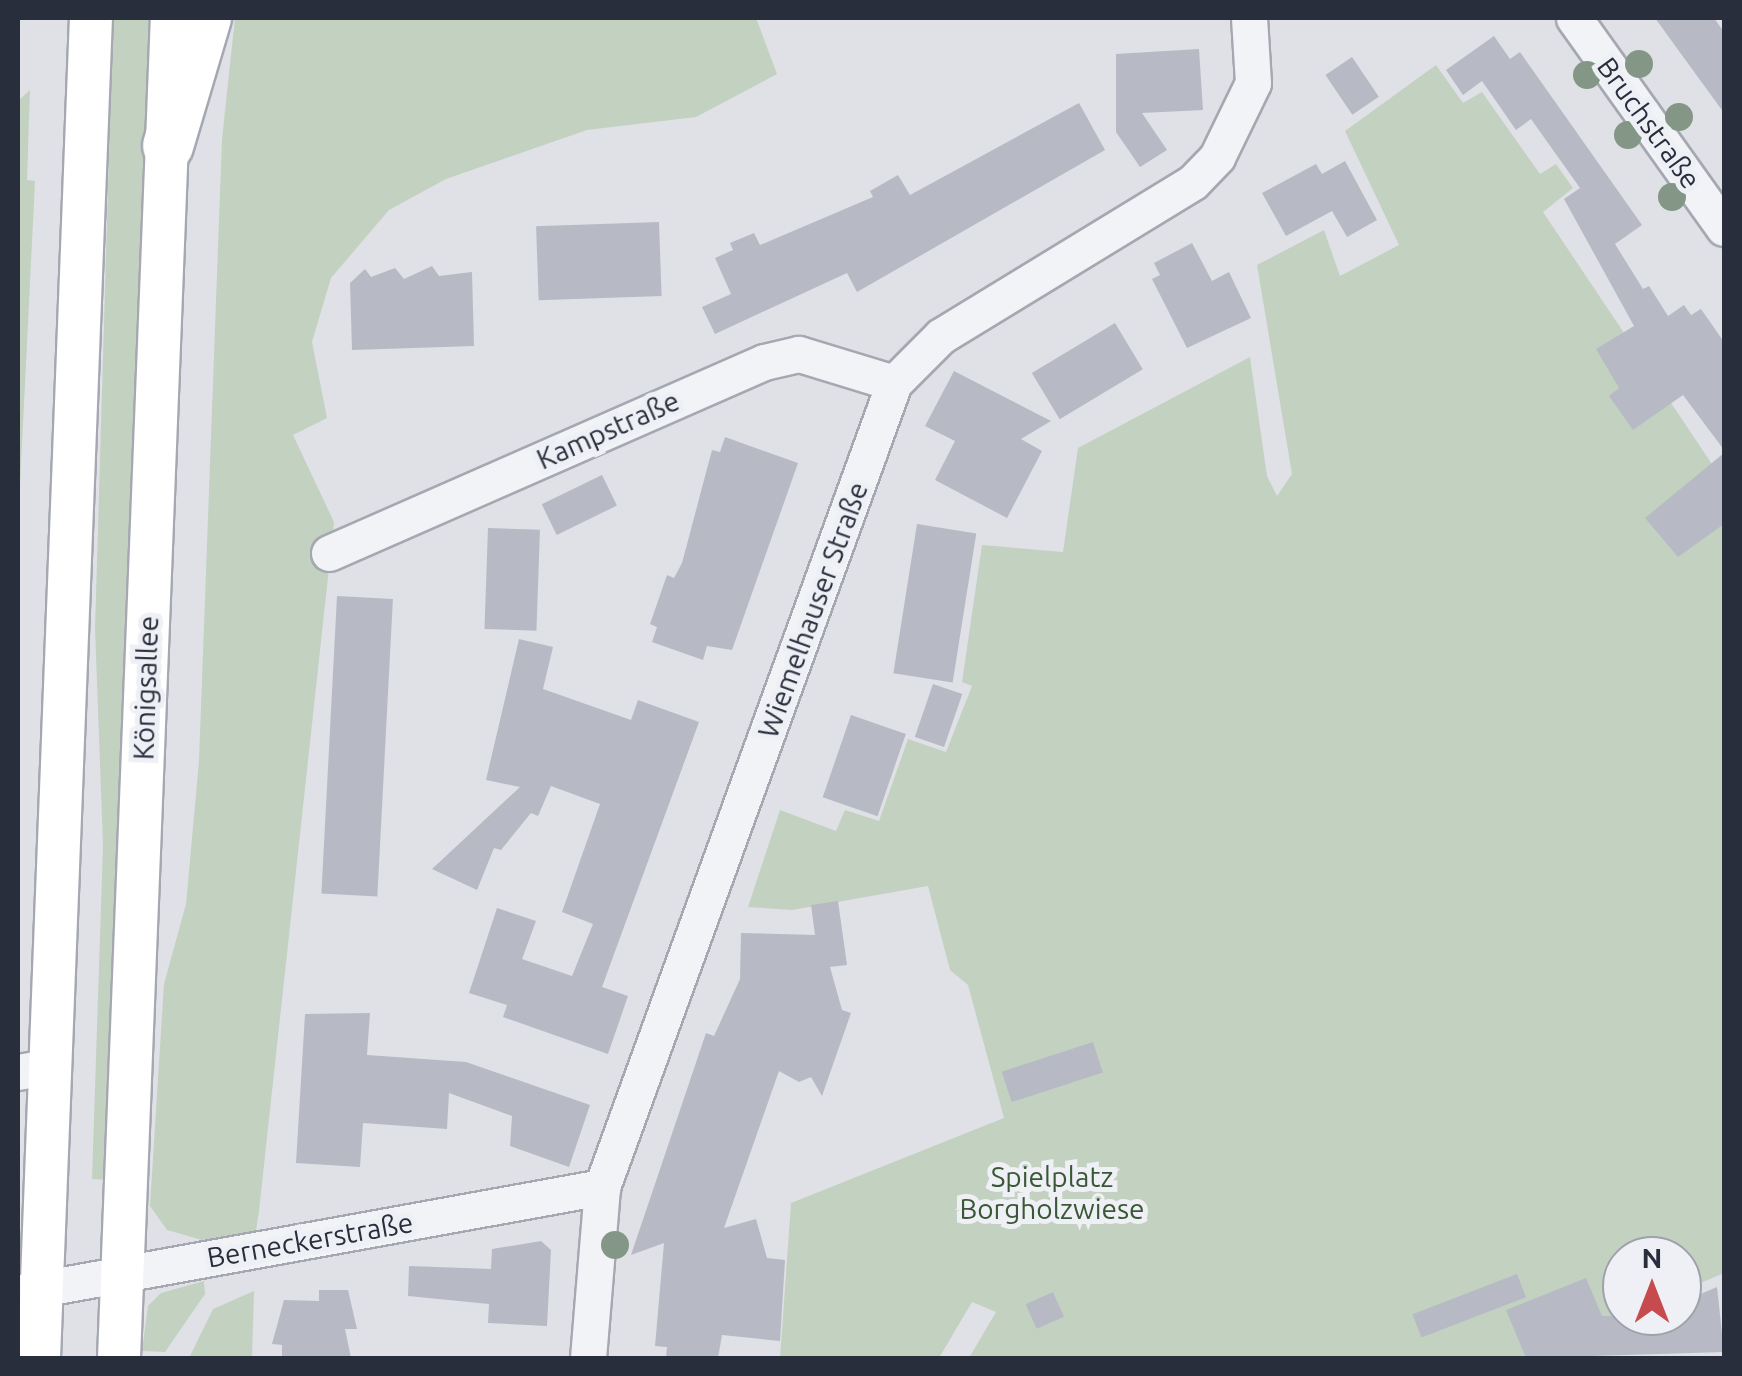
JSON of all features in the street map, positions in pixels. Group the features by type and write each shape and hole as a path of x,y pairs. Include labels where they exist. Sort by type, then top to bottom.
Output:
{"highway":[{"path":"168,146 206,18"}],"main road":[{"path":"39,1358 30,1290 35,1069 91,18"},
{"name":"Königsallee","path":"119,1358 172,18"}],"street":[{"name":"Wiemelhauser Straße","path":"588,1358 602,1187 894,384 941,336 1193,182 1217,157 1254,83 1249,18"},
{"name":"Bruchstraße","path":"1574,18 1724,228"},
{"name":"Kampstraße","path":"328,553 764,362 800,354 894,384"},
{"name":"Berneckerstraße","path":"30,1290 602,1187"}],"green space":[{"path":"113,18 153,18 108,1180 92,1179 103,845 95,629"},
{"path":"235,18 756,18 777,74 696,117 587,130 446,179 389,210 331,278 312,342 327,418 293,435 334,522 259,1211 256,1231 202,1240 167,1230 150,1206 164,984 186,904 199,761 222,139"},
{"name":"Spielplatz Borgholzwiese","path":"1436,65 1463,103 1482,92 1540,174 1556,164 1573,188 1543,212 1724,482 1724,1273 1702,1282 1702,1236 1602,1236 1602,1325 1521,1358 969,1358 996,1312 972,1302 939,1358 780,1358 791,1203 1004,1118 968,985 950,970 928,886 792,910 748,907 780,810 836,831 845,810 879,821 908,739 946,752 972,686 962,682 982,545 1063,552 1078,448 1250,357 1267,476 1277,496 1292,474 1257,265 1324,230 1340,276 1399,245 1345,131"},
{"path":"30,90 27,180 35,181 18,526 18,101"},
{"path":"204,1281 205,1294 165,1352 142,1351 148,1306 161,1293"},
{"path":"254,1291 252,1358 189,1358 213,1309"}],"building":[{"path":"1655,18 1714,18 1724,32 1724,113"},
{"path":"1494,36 1510,59 1520,52 1642,225 1615,244 1643,289 1649,286 1668,316 1684,305 1691,315 1701,309 1724,342 1724,450 1683,395 1633,430 1609,396 1619,388 1596,349 1634,326 1564,199 1580,188 1531,119 1516,130 1482,81 1463,95 1446,70"},
{"path":"1199,49 1203,110 1142,113 1167,150 1140,167 1116,132 1116,54"},
{"path":"1352,57 1379,97 1352,115 1325,75"},
{"path":"1079,103 1105,150 857,292 847,273 715,334 702,307 731,294 715,258 733,250 730,243 754,233 760,245 873,197 870,191 898,175 910,195"},
{"path":"1345,161 1377,220 1347,237 1332,211 1286,236 1262,193 1316,164 1322,174"},
{"path":"659,222 662,296 539,300 536,226"},
{"path":"1192,243 1212,281 1229,272 1251,318 1187,348 1152,279 1160,275 1154,263"},
{"path":"432,266 439,276 472,272 474,346 352,350 350,283 365,269 371,277 395,268 404,279"},
{"path":"1115,323 1143,369 1060,419 1032,373"},
{"path":"954,371 1051,421 1021,439 1042,451 1007,518 935,480 955,441 925,426"},
{"path":"725,437 798,463 732,650 707,646 703,660 652,642 657,627 650,624 667,575 674,578 682,563 712,450 720,452"},
{"path":"1724,453 1724,524 1678,557 1645,518"},
{"path":"602,475 617,506 557,535 542,504"},
{"path":"917,524 976,533 953,683 893,673"},
{"path":"488,528 540,530 536,631 484,629"},
{"path":"337,596 393,599 377,897 321,894"},
{"path":"519,639 553,647 543,689 631,720 638,700 699,722 602,987 628,996 608,1054 503,1017 507,1005 469,993 497,908 536,921 522,959 572,976 593,924 562,912 600,804 551,786 538,816 531,813 501,850 494,848 477,890 432,869 520,787 486,780"},
{"path":"933,684 962,694 944,747 915,737"},
{"path":"851,715 906,734 878,816 823,797"},
{"path":"838,901 847,965 830,967 842,1010 851,1013 822,1096 811,1077 799,1082 779,1071 724,1228 756,1219 767,1258 785,1260 780,1341 722,1335 718,1358 666,1358 667,1347 655,1346 664,1243 631,1255 706,1033 714,1036 740,979 741,933 815,935 811,905"},
{"path":"370,1013 367,1055 466,1062 590,1105 569,1167 510,1146 512,1116 449,1093 447,1129 363,1123 360,1167 296,1163 305,1014"},
{"path":"1093,1042 1103,1072 1012,1102 1002,1072"},
{"path":"541,1241 551,1250 547,1326 488,1323 489,1304 408,1296 409,1266 491,1269 492,1249"},
{"path":"1517,1274 1526,1297 1421,1337 1412,1314"},
{"path":"1586,1278 1602,1316 1602,1336 1702,1336 1702,1293 1717,1287 1724,1352 1526,1358 1506,1310"},
{"path":"319,1290 348,1290 357,1329 345,1329 351,1358 282,1358 282,1345 272,1344 284,1300 319,1301"},
{"path":"1053,1292 1064,1317 1037,1329 1026,1304"}]}
